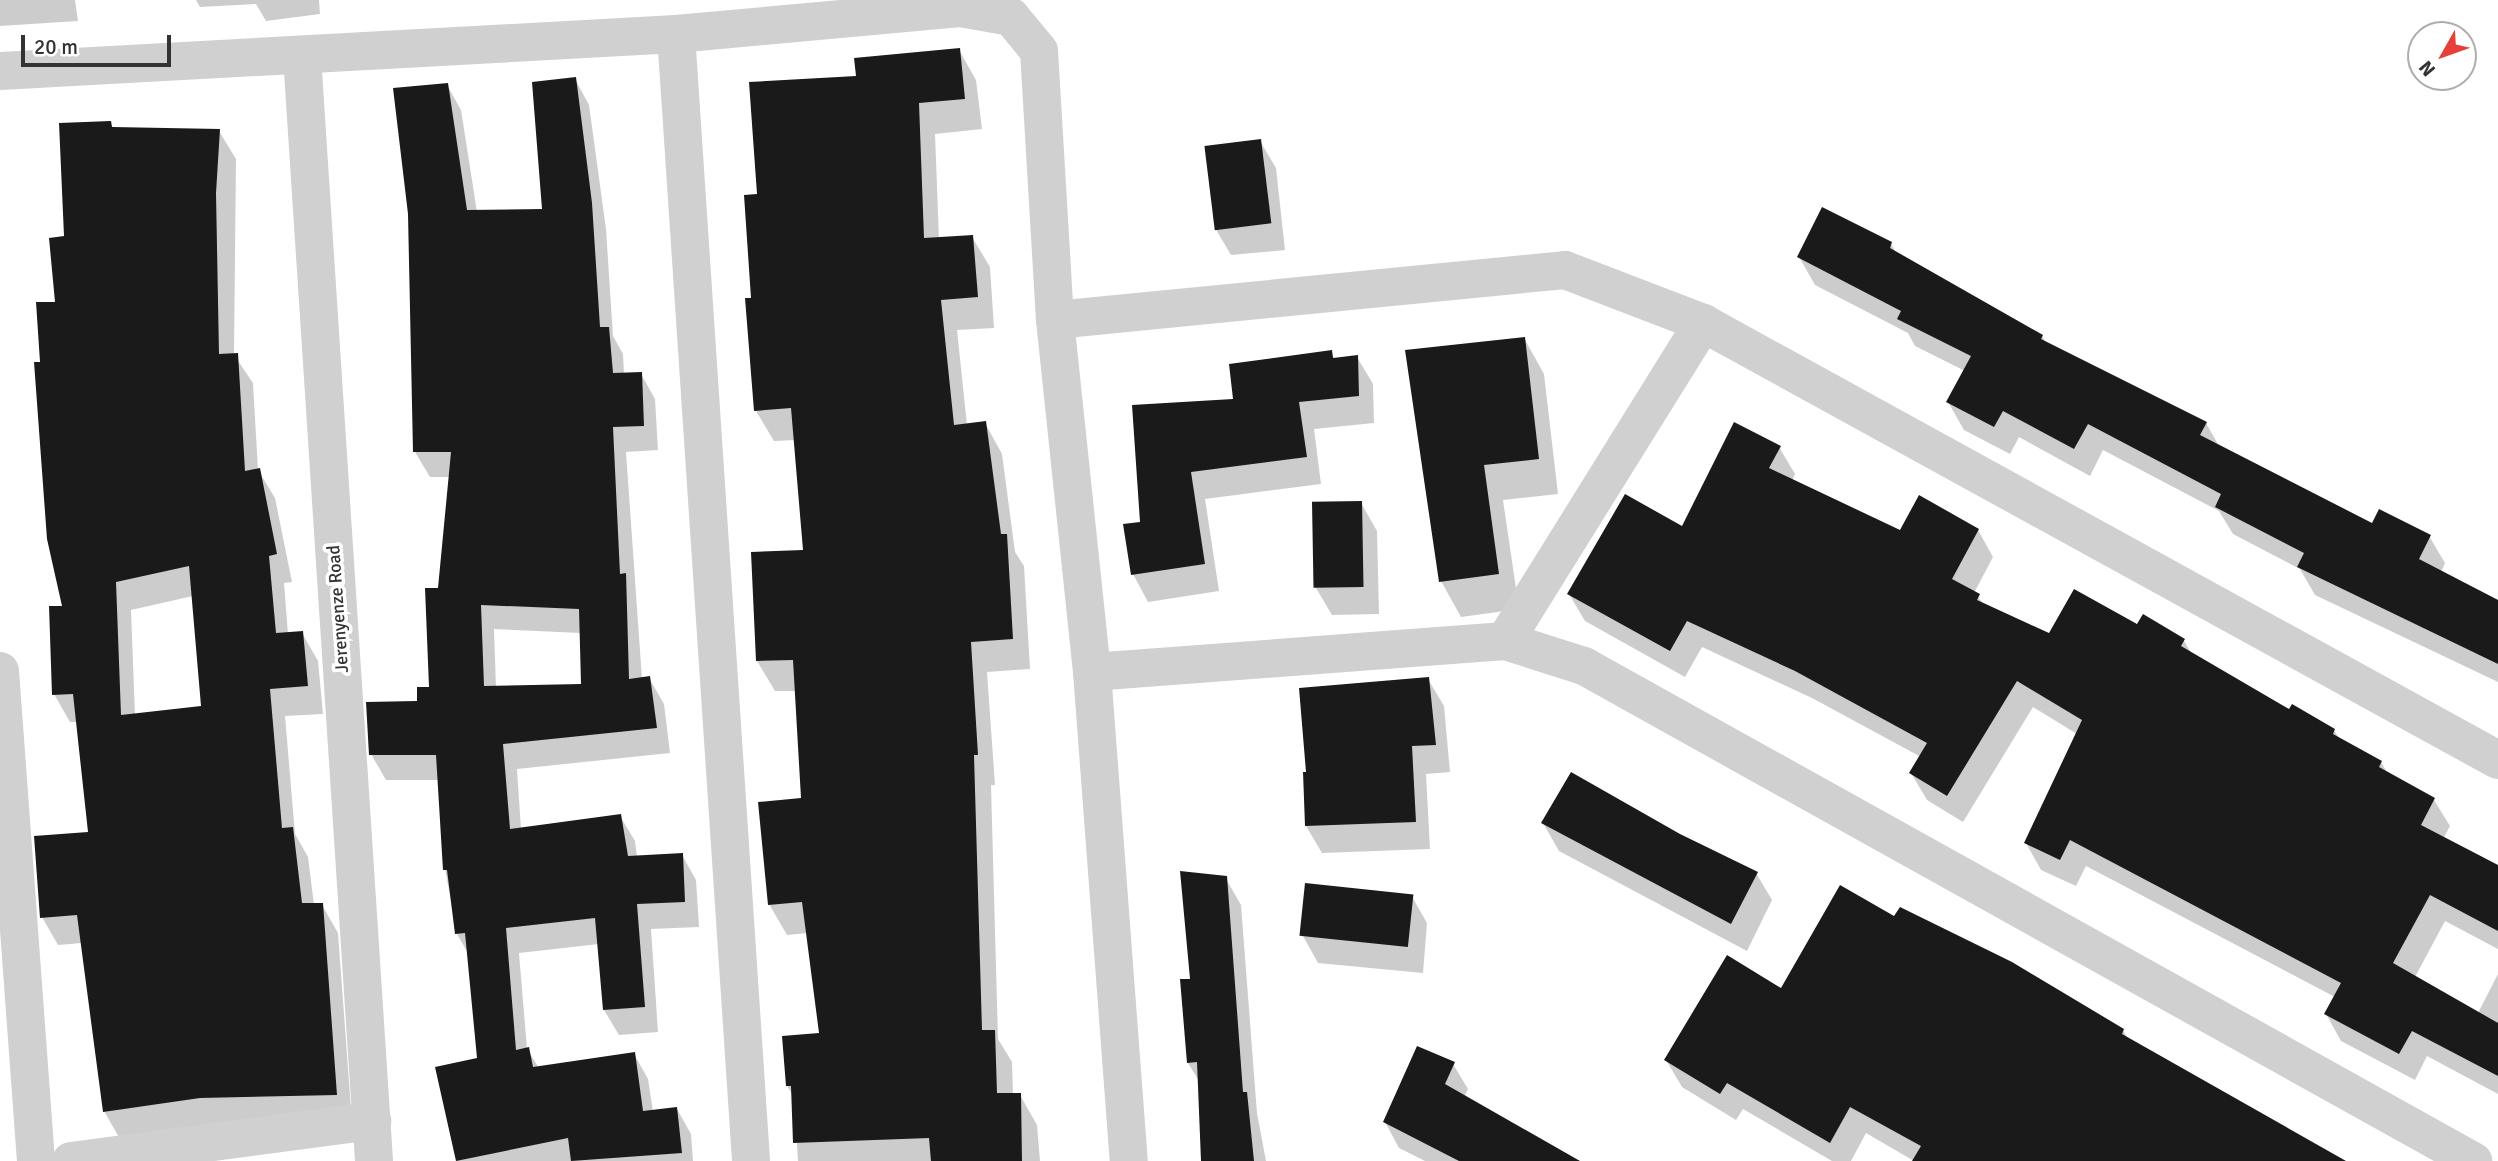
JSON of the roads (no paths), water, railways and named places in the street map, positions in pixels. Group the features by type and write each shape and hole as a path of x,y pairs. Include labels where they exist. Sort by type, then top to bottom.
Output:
{"street":[{"path":"0,71 676,34 960,8 1011,17 1039,51 1055,320 1092,672 1129,1161"},
{"path":"676,34 751,1161"},
{"name":"Jerenyenze Road","path":"302,56 374,1161"},
{"path":"1055,320 1565,270 1703,323 2498,760"},
{"path":"1505,641 1703,323"},
{"path":"1092,672 1505,641 1584,666 2473,1161"},
{"path":"0,671 36,1161"},
{"path":"71,1161 372,1121"}]}
